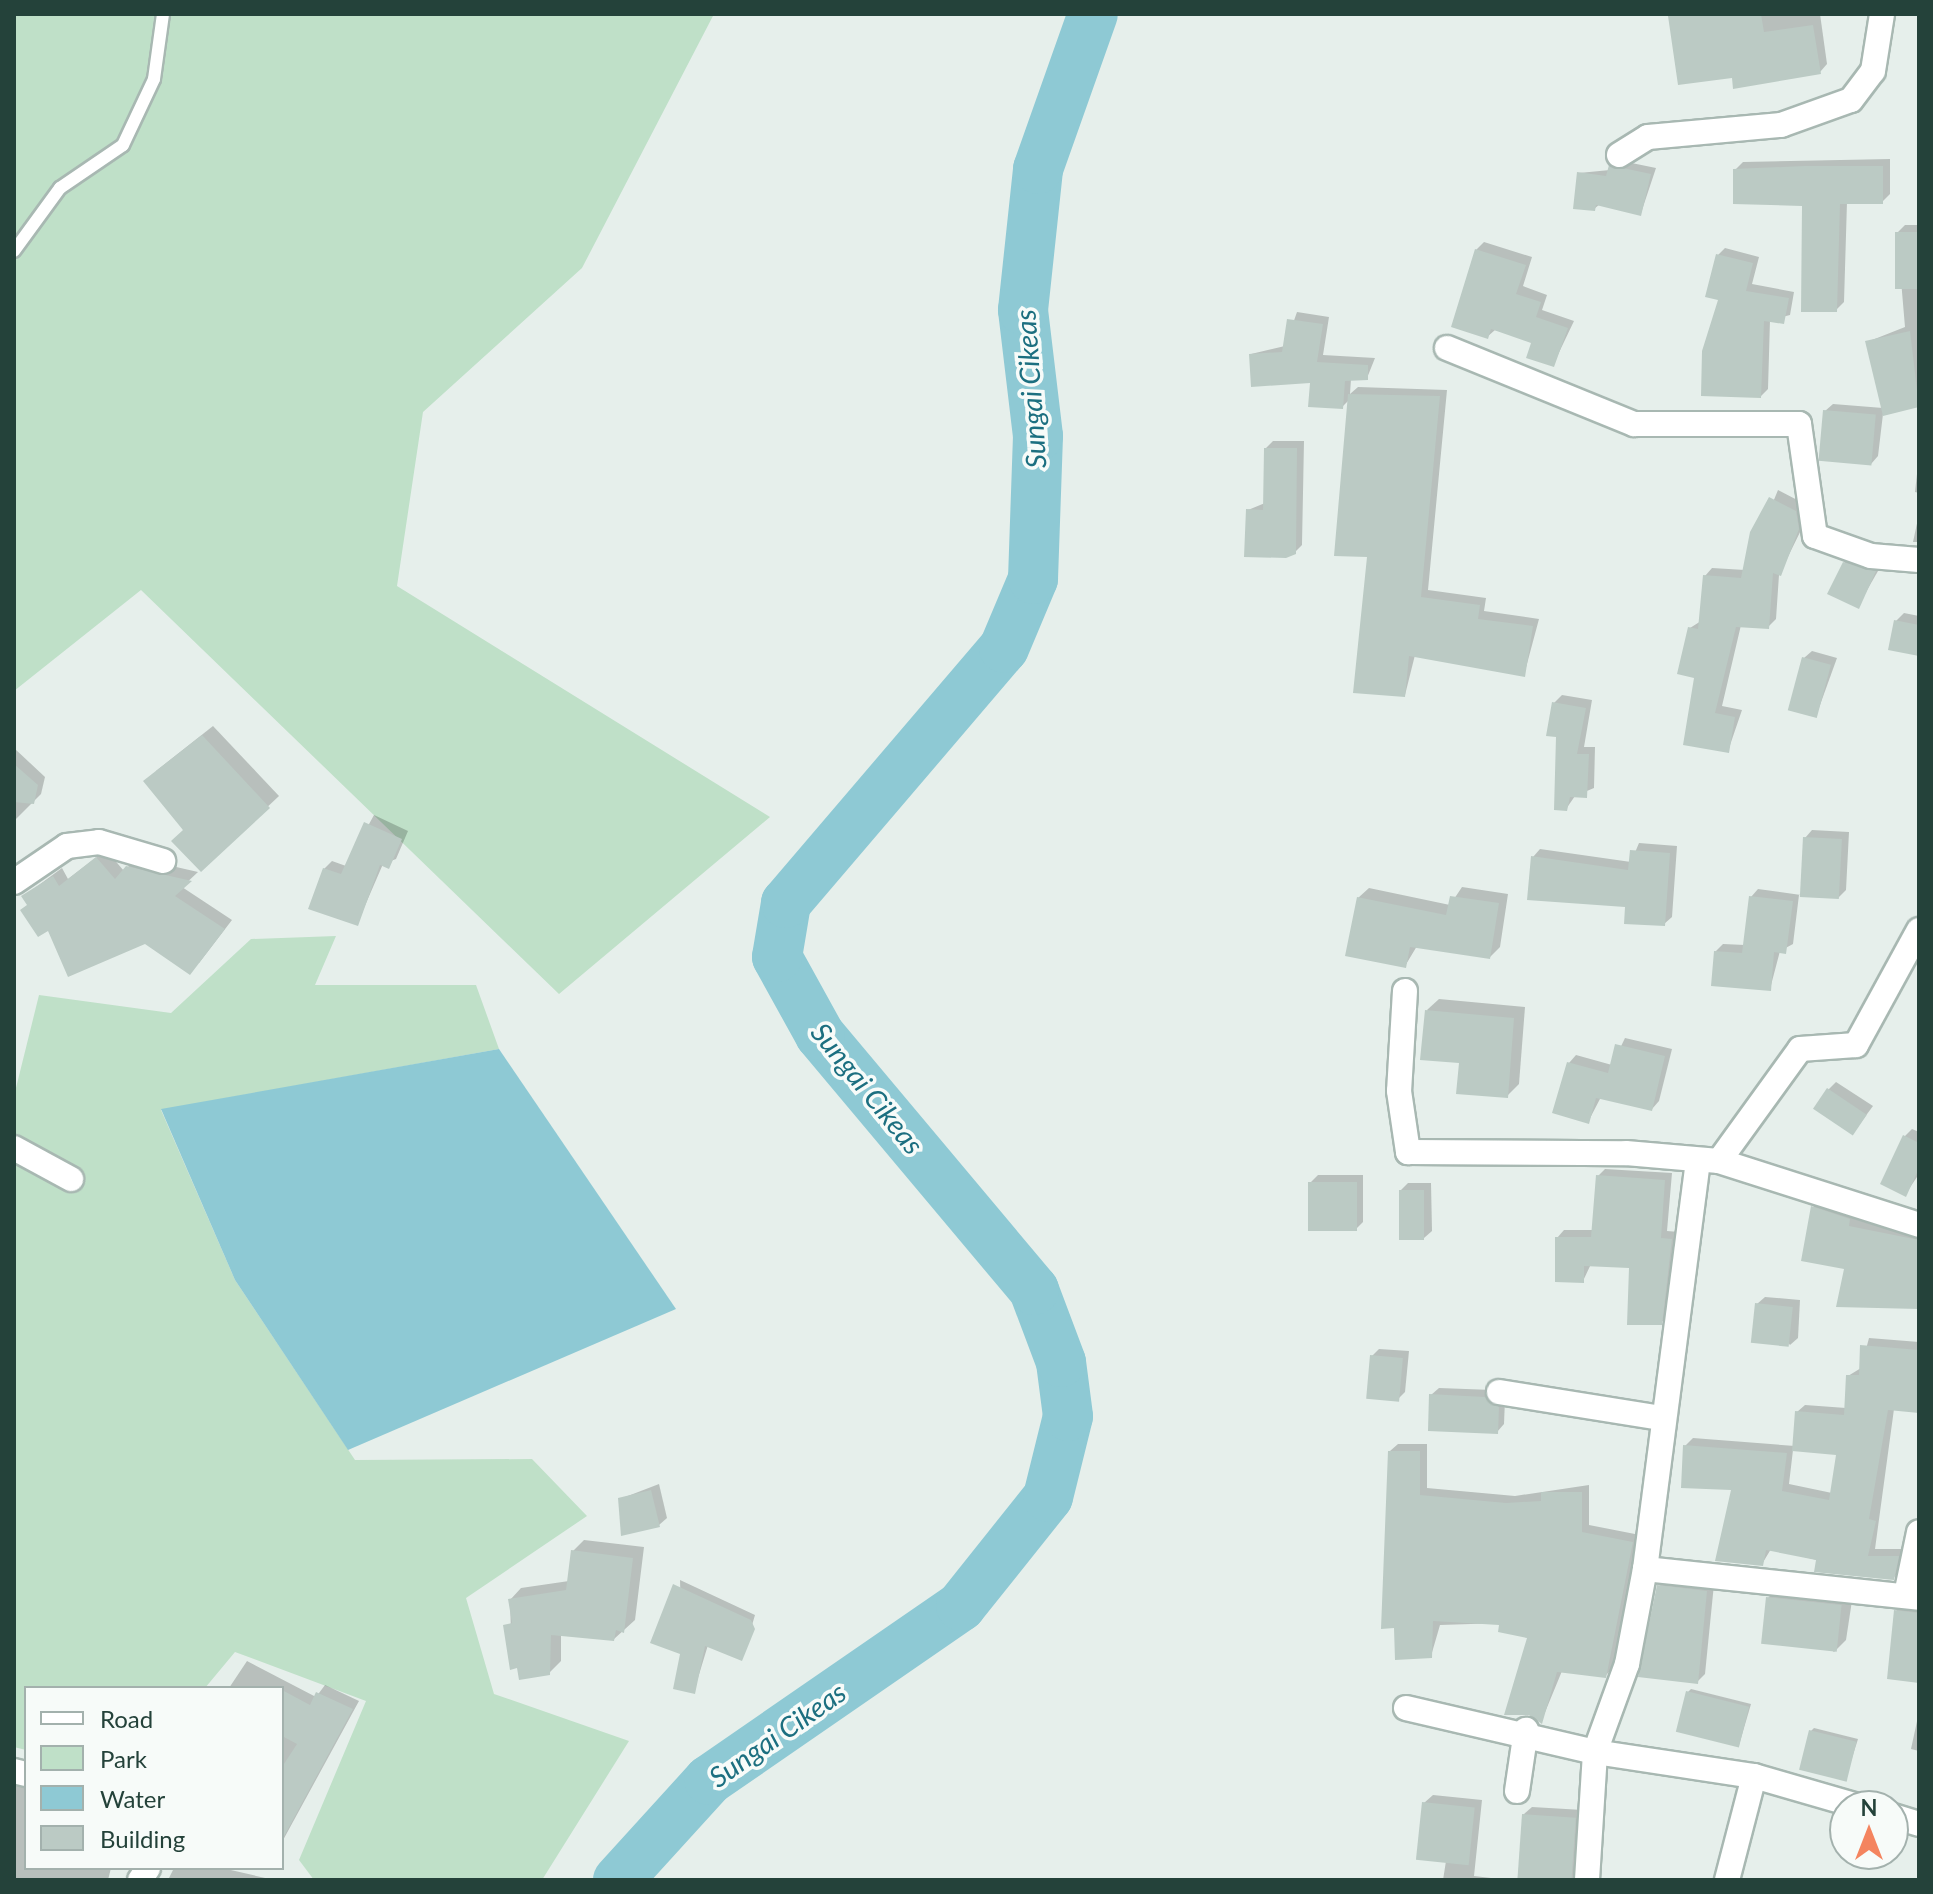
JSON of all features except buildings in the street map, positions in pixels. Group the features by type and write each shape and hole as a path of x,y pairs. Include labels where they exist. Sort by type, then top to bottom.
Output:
{"street":[{"path":"1619,155 1648,137 1781,125 1851,100 1873,71 1882,14"},
{"path":"1447,348 1583,409 1634,424 1799,424 1815,536 1871,556 1919,560"},
{"path":"14,882 67,846 99,842 163,861"},
{"path":"1587,1880 1595,1752 1627,1664 1645,1569 1661,1418 1708,1161 1800,1049 1856,1045 1919,930"},
{"path":"1405,991 1399,1091 1408,1152 1626,1153 1708,1161 1919,1225"},
{"path":"14,1148 71,1179"},
{"path":"1499,1392 1661,1418"},
{"path":"1645,1569 1912,1596 1919,1532"},
{"path":"1406,1708 1526,1730 1595,1752 1754,1776 1829,1798"},
{"path":"1517,1791 1526,1730"},
{"path":"1727,1880 1754,1776"}],"lane":[{"path":"14,251 60,188 123,145 154,79 163,14"}],"green space":[{"path":"14,14 714,14 582,268 423,412 397,586 770,817 559,994 141,590 14,691"},
{"path":"336,936 315,985 476,985 499,1049 161,1110 235,1280 355,1460 532,1459 587,1516 466,1598 494,1694 629,1741 542,1880 314,1880 299,1860 366,1701 235,1652 207,1686 24,1686 24,1750 14,1747 14,1096 39,995 171,1013 251,939"}],"water":[{"path":"499,1049 676,1309 348,1450 235,1280 161,1109"}],"waterway":[{"name":"Sungai Cikeas","path":"618,1880 709,1780 961,1606 1048,1497 1068,1416 1061,1362 1034,1290 820,1035 777,957 786,903 1004,648 1033,579 1038,436 1023,310 1038,169 1093,14"}]}
